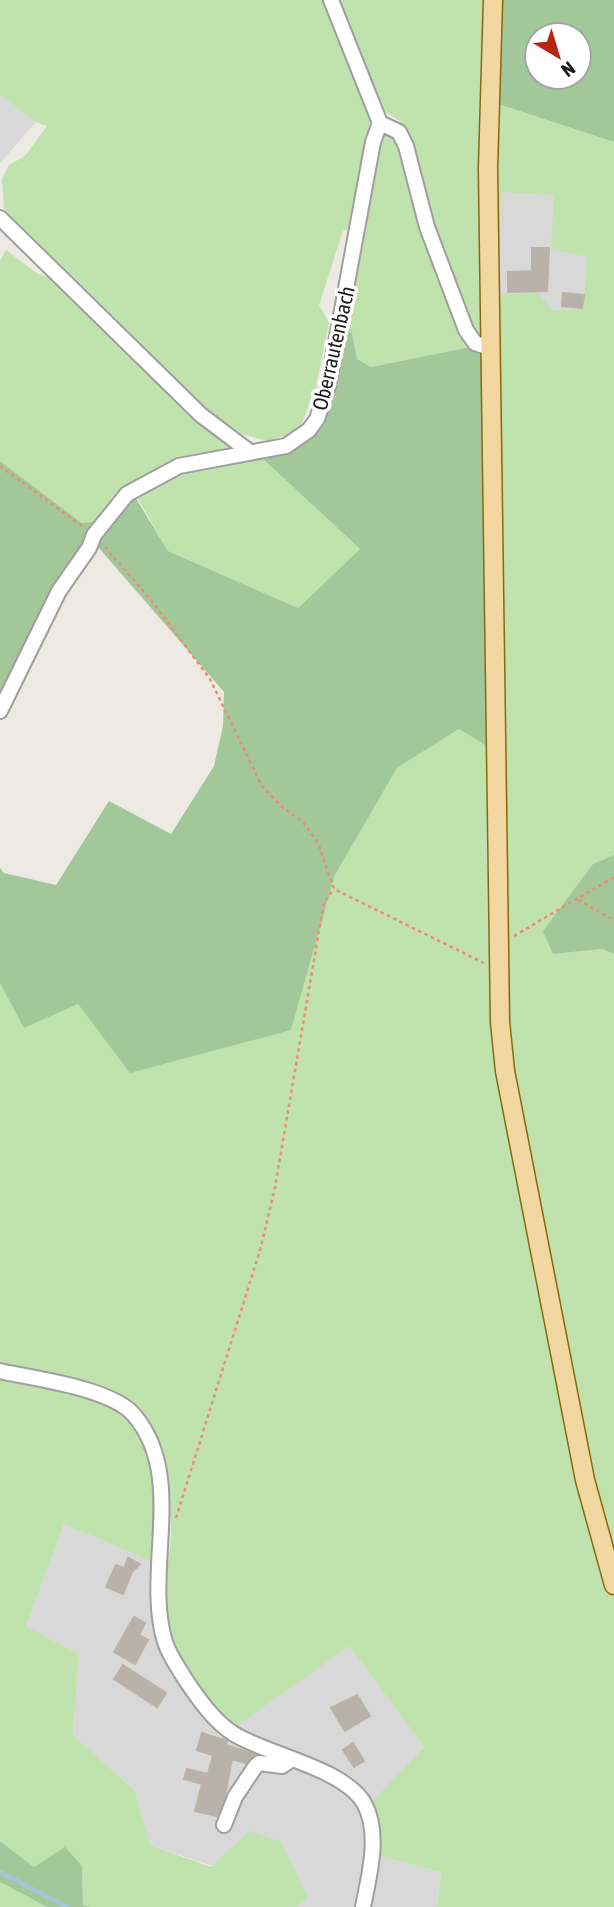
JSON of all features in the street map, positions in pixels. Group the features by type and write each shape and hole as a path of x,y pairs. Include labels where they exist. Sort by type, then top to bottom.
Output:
{"main road":[{"path":"493,0 488,132 498,969 502,1046 584,1480 614,1585"}],"street":[{"path":"331,0 380,122 399,132 406,146 435,251 466,330 474,343 490,348"},
{"name":"Oberrautenbach","path":"0,711 59,591 89,548 94,535 127,494 144,482 179,466 286,446 299,439 317,419 330,377 373,142 380,122"},
{"path":"0,218 201,415 250,452"},
{"path":"0,1371 106,1397 128,1409 151,1444 163,1513 158,1575 160,1615 165,1643 195,1694 233,1734 344,1784 363,1802 370,1823 373,1854 363,1907"},
{"path":"225,1825 235,1797 259,1763 282,1766 290,1760"}],"path":[{"path":"0,466 94,535 151,600 210,679 262,786 282,807 302,821 318,843 334,889 498,969"},
{"path":"526,930 614,877"},
{"path":"161,1534 174,1525 197,1441 261,1247 275,1187 324,902 334,889"},
{"path":"578,900 614,920"}],"shaded area":[{"path":"0,95 36,122 0,163"},
{"path":"501,191 554,195 587,257 583,308 553,311 496,298"},
{"path":"64,1524 153,1562 165,1614 349,1646 424,1747 364,1811 371,1854 441,1872 437,1907 297,1907 308,1898 150,1845 135,1791 73,1735 79,1654 26,1626"}],"green space":[{"path":"0,0 328,0 371,119 353,227 343,231 319,305 329,322 316,387 302,423 287,435 267,441 242,434 208,410 4,209 2,179 9,165 25,156 47,126 36,122 0,95"},
{"path":"335,0 487,0 481,337 475,335 446,270 404,128 400,121 382,110"},
{"path":"500,0 614,0 614,142 495,103"},
{"path":"495,103 614,142 614,855 593,864 553,954 602,949 614,954 614,1907 437,1907 441,1872 375,1855 367,1807 424,1747 349,1646 235,1727 199,1690 172,1644 165,1610 171,1520 163,1475 143,1417 0,1367 0,982 78,1004 291,1030 335,875 397,768 459,729 487,745 499,592 496,298 506,294 539,294 553,311 583,308 587,257 551,249 554,195 501,192 499,257 495,261"},
{"path":"386,133 396,137 470,347 371,367 357,359 352,333 343,324 379,138"},
{"path":"6,250 38,274 59,280 234,446 233,449 129,487 92,522 82,523 0,461 0,261"},
{"path":"343,324 352,333 357,359 371,367 470,347 483,352 487,746 459,729 397,768 335,875 291,1030 130,1073 78,1004 24,1028 0,983 0,868 4,873 56,885 109,801 171,834 214,766 223,726 224,692 98,547 61,594 0,717 0,461 82,523 92,522 129,487 168,551 298,608 360,549 262,458 286,451 308,438"},
{"path":"245,458 262,458 360,549 298,608 168,551 134,492 167,474"},
{"path":"614,855 614,954 602,949 553,954 543,931 593,864"},
{"path":"0,1375 119,1407 144,1439 154,1472 158,1510 153,1562 64,1524 26,1626 79,1654 73,1735 135,1791 150,1845 211,1867 249,1831 281,1842 308,1898 297,1907 90,1907 83,1905 82,1866 34,1867 0,1841"},
{"path":"0,1841 34,1867 65,1847 82,1866 83,1905 90,1907 47,1907 0,1882"},
{"path":"0,1882 47,1907 0,1907"}],"building":[{"path":"532,248 549,248 547,291 508,292 508,272 532,271"},
{"path":"563,293 584,295 582,308 562,306"},
{"path":"128,1558 140,1564 132,1572 123,1594 106,1587 116,1565 124,1568"},
{"path":"134,1617 145,1623 139,1635 148,1640 135,1664 114,1652"},
{"path":"123,1665 166,1693 157,1707 114,1679"},
{"path":"357,1695 370,1716 345,1731 331,1708"},
{"path":"202,1733 227,1741 226,1745 254,1754 246,1763 232,1759 225,1796 217,1816 195,1811 202,1784 184,1779 187,1769 208,1774 213,1755 197,1750"},
{"path":"353,1743 364,1761 354,1767 343,1750"}],"waterway":[{"path":"0,1872 67,1907"}]}
